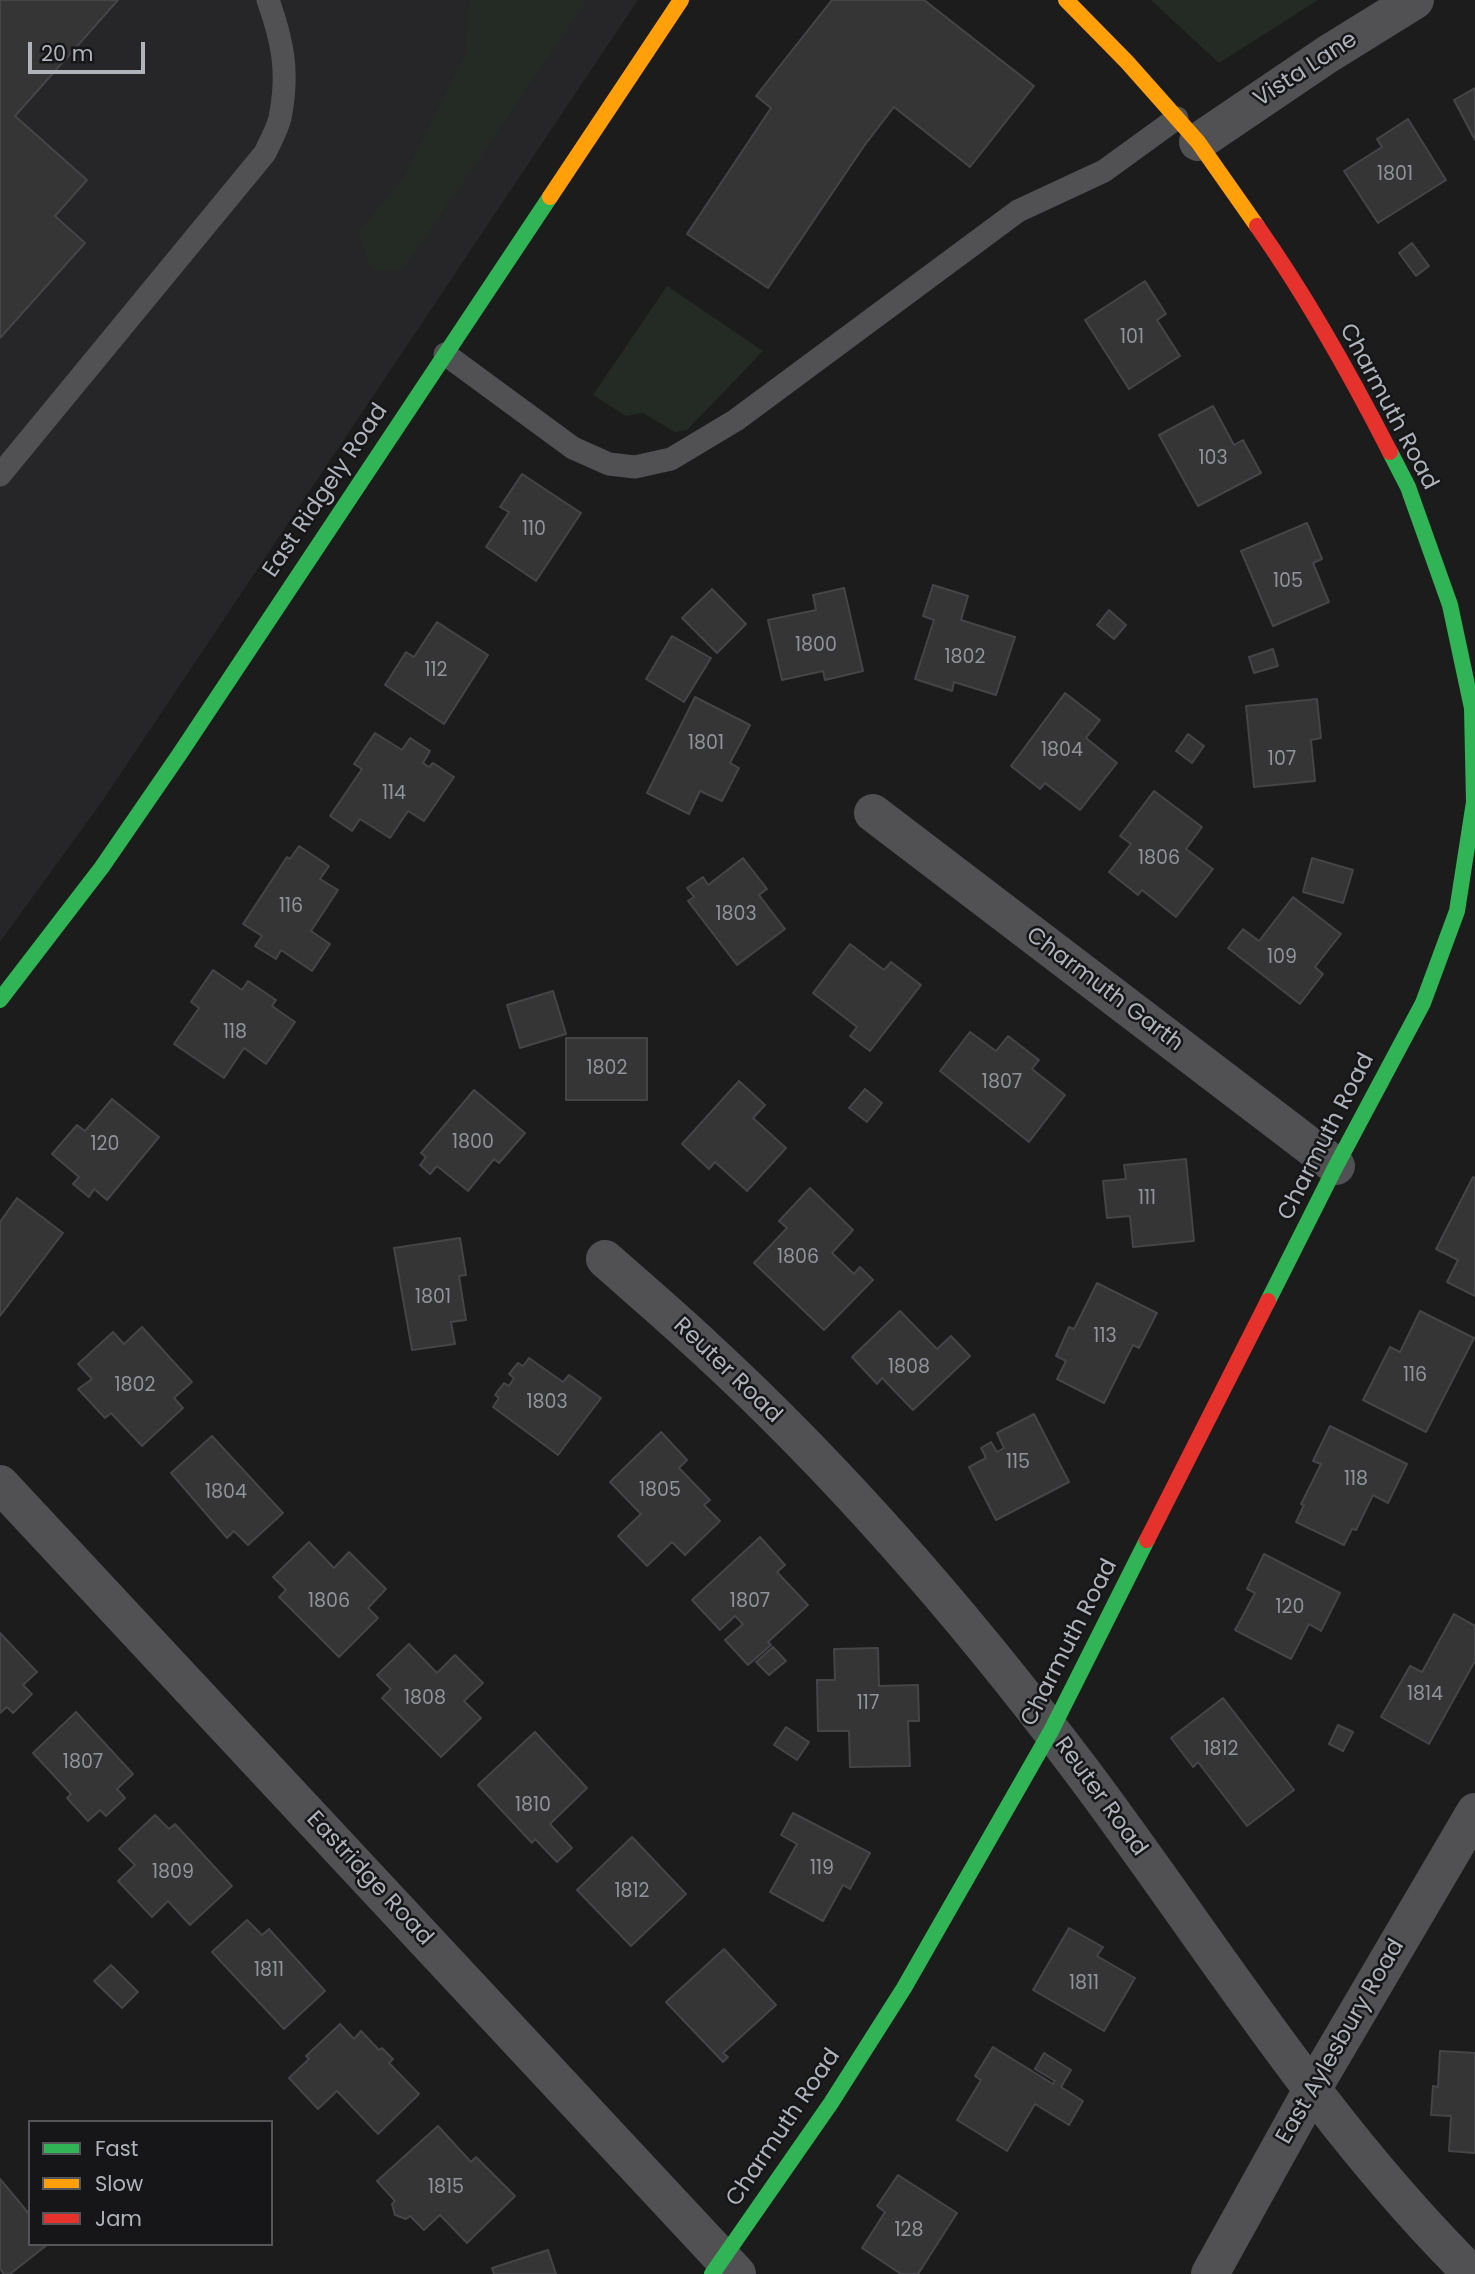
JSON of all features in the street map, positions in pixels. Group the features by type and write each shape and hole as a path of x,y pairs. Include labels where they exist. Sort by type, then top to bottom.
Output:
{"street":[{"name":"East Ridgely Road","path":"0,1000 102,867 179,755 681,0"},
{"name":"Charmuth Road","path":"724,2269 904,1988 1051,1731 1336,1166 1423,1003 1457,911 1475,802 1472,709 1450,605 1408,487 1351,377 1279,257 1187,130 1127,62 1066,0"},
{"name":"Vista Lane","path":"1187,130 1328,54 1415,0"},
{"name":"Charmuth Garth","path":"873,813 1336,1166"},
{"name":"Reuter Road","path":"605,1259 707,1349 793,1434 870,1514 943,1597 1051,1731 1313,2088 1388,2184 1472,2274"},
{"name":"Eastridge Road","path":"0,1484 724,2269"},
{"name":"East Aylesbury Road","path":"1210,2274 1313,2088 1475,1812"}],"lane":[{"path":"0,475 265,153 280,120 285,75 281,37 268,0"},
{"path":"444,354 573,448 608,464 635,467 671,459 736,420 1018,211 1187,130"}],"shaded area":[{"path":"0,0 638,0 101,803 0,942"},
{"path":"469,0 587,0 402,271 372,270 358,233 404,177 466,53"},
{"path":"1151,0 1318,0 1219,63"},
{"path":"667,286 763,351 687,430 675,432 643,413 626,416 593,395"}],"building":[{"path":"0,0 118,0 15,116 87,180 55,216 85,243 0,338"},
{"path":"832,0 924,0 1034,86 970,167 894,107 864,146 768,288 687,234 771,108 756,96"},
{"path":"1475,88 1475,140 1454,100"},
{"path":"1408,119 1446,180 1378,223 1344,171 1382,147 1377,139"},
{"path":"1412,243 1429,266 1416,276 1399,253"},
{"path":"1145,281 1166,314 1157,320 1180,356 1129,389 1085,320"},
{"path":"1213,406 1234,445 1243,440 1261,473 1198,506 1159,435"},
{"path":"522,474 581,513 536,581 486,547 509,512 500,507"},
{"path":"1307,523 1322,559 1313,563 1329,602 1273,626 1241,551"},
{"path":"933,585 968,596 961,620 1015,637 996,695 954,682 952,691 915,679 934,620 923,616"},
{"path":"844,588 863,671 825,680 823,671 782,680 768,620 816,610 813,595"},
{"path":"712,589 746,624 717,653 682,618"},
{"path":"1109,610 1126,625 1114,639 1097,625"},
{"path":"437,622 488,655 444,724 385,685 406,652 414,657"},
{"path":"672,636 711,658 684,702 646,679"},
{"path":"1273,649 1278,666 1254,673 1249,657"},
{"path":"1065,693 1100,720 1086,738 1117,763 1080,810 1045,783 1040,789 1011,766"},
{"path":"695,697 750,725 730,763 739,768 722,801 700,791 689,814 647,793"},
{"path":"1317,699 1321,738 1311,740 1315,781 1254,787 1246,706"},
{"path":"375,733 402,750 410,738 430,751 423,763 429,767 433,763 454,777 424,821 408,811 390,838 360,819 352,831 330,816 362,769 354,764"},
{"path":"1188,734 1204,746 1192,763 1176,751"},
{"path":"1154,791 1202,827 1186,849 1213,869 1176,917 1142,890 1138,895 1109,872 1131,844 1120,836"},
{"path":"299,846 329,866 320,879 338,890 311,931 330,944 312,971 281,950 276,959 255,946 262,936 243,924 287,857 290,859"},
{"path":"743,858 767,889 759,895 785,929 737,965 688,901 694,897 687,888 703,877 708,885"},
{"path":"1312,858 1353,870 1343,903 1303,892"},
{"path":"1293,897 1341,934 1315,967 1323,974 1300,1004 1228,948 1243,929 1259,941"},
{"path":"850,944 884,970 891,962 921,985 870,1051 850,1036 857,1027 813,993"},
{"path":"213,970 242,990 248,981 276,1000 272,1006 295,1022 266,1064 244,1048 224,1078 174,1044 199,1008 191,1002"},
{"path":"553,991 566,1034 520,1048 507,1005"},
{"path":"970,1032 996,1051 1008,1036 1039,1060 1032,1069 1065,1095 1029,1142 940,1071"},
{"path":"566,1038 647,1038 647,1100 566,1100"},
{"path":"739,1081 765,1105 753,1118 786,1148 747,1191 715,1162 709,1169 682,1144"},
{"path":"865,1089 882,1103 867,1122 849,1108"},
{"path":"474,1090 525,1133 499,1163 494,1159 468,1191 437,1166 430,1174 420,1165 426,1157 421,1153"},
{"path":"112,1099 159,1137 107,1200 94,1189 89,1197 73,1184 79,1177 52,1154 77,1125 85,1131"},
{"path":"1186,1159 1194,1241 1133,1247 1130,1216 1107,1218 1103,1181 1126,1179 1124,1165"},
{"path":"1473,1177 1475,1296 1447,1282 1458,1260 1436,1249"},
{"path":"810,1188 853,1230 832,1253 854,1274 860,1267 873,1280 824,1330 754,1263 787,1228 779,1221"},
{"path":"17,1198 63,1233 0,1316 0,1222"},
{"path":"460,1238 466,1275 459,1276 466,1320 451,1322 455,1344 412,1350 394,1248"},
{"path":"1097,1283 1157,1313 1139,1348 1133,1345 1104,1403 1057,1379 1066,1361 1056,1356 1069,1327 1074,1329"},
{"path":"900,1311 937,1349 951,1336 970,1356 913,1410 882,1378 877,1384 852,1357"},
{"path":"1420,1311 1474,1338 1426,1432 1363,1400 1390,1347 1400,1352"},
{"path":"142,1327 192,1382 174,1398 183,1408 142,1446 111,1413 105,1418 78,1389 92,1379 78,1364 113,1332 124,1344"},
{"path":"529,1358 563,1382 569,1375 601,1398 558,1455 493,1407 499,1398 495,1395 504,1383 509,1386 514,1378 509,1374 518,1363 523,1366"},
{"path":"1034,1414 1069,1482 996,1520 969,1467 986,1458 981,1448 991,1442 997,1452 1004,1448 997,1433"},
{"path":"1330,1426 1407,1464 1388,1503 1373,1495 1356,1530 1352,1529 1344,1545 1296,1522 1304,1505 1301,1504 1321,1464 1313,1461"},
{"path":"661,1432 687,1460 679,1468 710,1500 704,1505 720,1521 685,1555 672,1542 647,1566 618,1536 641,1514 610,1482"},
{"path":"212,1436 283,1513 248,1545 234,1531 227,1538 171,1473"},
{"path":"760,1537 785,1565 777,1572 808,1605 768,1642 771,1645 748,1665 725,1640 743,1624 735,1616 720,1630 692,1600"},
{"path":"309,1542 334,1568 349,1552 386,1589 368,1608 378,1618 339,1657 279,1597 286,1590 273,1577"},
{"path":"1264,1554 1340,1593 1321,1631 1309,1624 1291,1659 1235,1630 1255,1593 1247,1589"},
{"path":"1454,1614 1475,1626 1475,1661 1429,1744 1381,1717 1410,1666 1422,1672"},
{"path":"0,1633 37,1672 23,1685 32,1694 13,1713 7,1707 0,1713"},
{"path":"409,1644 437,1673 455,1655 483,1683 464,1701 481,1718 441,1757 382,1698 391,1689 377,1675"},
{"path":"773,1647 786,1661 769,1675 756,1662"},
{"path":"878,1648 879,1686 918,1685 919,1721 908,1721 910,1766 850,1767 849,1731 818,1731 817,1680 835,1680 834,1649"},
{"path":"1223,1698 1294,1790 1247,1826 1198,1762 1193,1767 1171,1738"},
{"path":"76,1712 133,1774 117,1789 125,1798 106,1816 100,1810 88,1821 67,1798 71,1794 33,1753"},
{"path":"1338,1725 1353,1732 1343,1751 1329,1744"},
{"path":"786,1727 809,1742 797,1760 774,1745"},
{"path":"535,1732 587,1788 550,1824 572,1848 557,1862 535,1839 532,1843 478,1785"},
{"path":"793,1813 870,1853 850,1889 843,1885 823,1921 770,1892 797,1844 781,1835"},
{"path":"155,1815 169,1829 175,1824 232,1886 190,1925 168,1901 152,1917 118,1881 135,1865 119,1849"},
{"path":"632,1837 686,1894 631,1946 577,1890"},
{"path":"247,1920 262,1935 269,1929 325,1991 284,2029 212,1952"},
{"path":"1069,1928 1103,1947 1097,1956 1135,1978 1104,2031 1033,1990"},
{"path":"724,1949 776,2005 723,2053 728,2057 723,2062 666,2002"},
{"path":"111,1965 138,1992 122,2008 94,1981"},
{"path":"340,2024 354,2039 361,2031 379,2050 382,2048 393,2059 389,2063 419,2094 378,2134 337,2091 318,2109 289,2078 309,2059 306,2056"},
{"path":"993,2047 1053,2084 1055,2081 1035,2069 1044,2053 1071,2070 1061,2087 1083,2101 1069,2125 1035,2104 1007,2151 957,2120 981,2080 975,2076"},
{"path":"1440,2051 1475,2053 1475,2153 1449,2151 1451,2116 1431,2115 1433,2086 1438,2087"},
{"path":"438,2126 471,2162 476,2157 515,2196 467,2243 440,2215 424,2230 410,2216 406,2219 395,2215 392,2204 395,2201 377,2181"},
{"path":"898,2175 957,2213 918,2274 901,2274 862,2248 885,2212 877,2206"},
{"path":"0,2179 28,2213 28,2246 45,2246 10,2274 4,2274 0,2269"},
{"path":"548,2250 556,2274 494,2274 492,2268"}],"traffic: fast":[{"path":"0,1000 102,867 179,755 550,197"},
{"path":"1268,1301 1423,1003 1457,911 1474,802 1472,708 1450,605 1408,487 1390,452"},
{"path":"712,2274 831,2103 904,1988 1051,1731 1147,1540"}],"traffic: slow":[{"path":"550,197 681,0"},
{"path":"1066,0 1127,62 1198,142 1257,226"}],"traffic: jam":[{"path":"1257,226 1327,336 1390,452"},
{"path":"1147,1540 1268,1301"}]}
